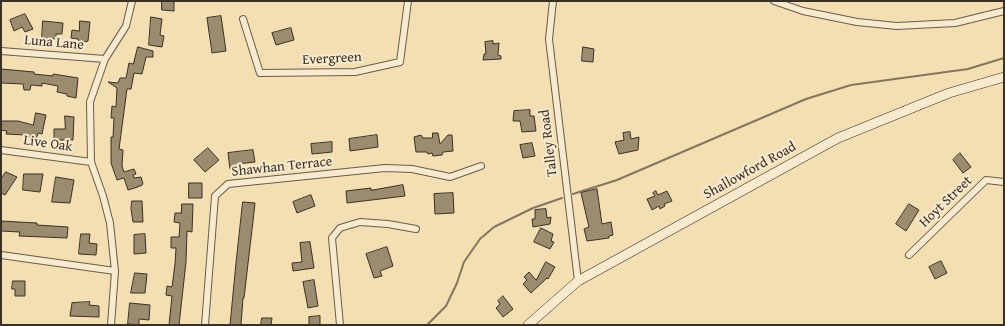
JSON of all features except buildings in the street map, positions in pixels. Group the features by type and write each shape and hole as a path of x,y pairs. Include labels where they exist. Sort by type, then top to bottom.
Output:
{"street":[{"path":"111,325 115,272 110,223 103,196 91,162 90,102 105,60 126,26 132,1"},
{"name":"Evergreen","path":"244,19 260,73 355,72 400,62 408,1"},
{"name":"Talley Road","path":"553,1 548,40 578,281"},
{"path":"774,1 804,11 857,22 897,26 955,23 1004,11"},
{"name":"Luna Lane","path":"1,51 105,60"},
{"name":"Shallowford Road","path":"528,325 578,281 838,138 950,93 1004,77"},
{"name":"Live Oak","path":"1,150 91,162"},
{"name":"Shawhan Terrace","path":"205,325 215,196 228,184 385,168 412,169 450,177 481,166"},
{"name":"Hoyt Street","path":"909,255 986,180 1004,182"},
{"path":"340,325 332,238 340,228 360,222 388,224 416,229"},
{"path":"1,255 115,272"}],"waterway":[{"path":"573,194 617,180 806,99 851,85 968,69 1004,58"},
{"path":"427,325 446,306 457,283 464,262 480,239 494,227 533,208 562,198"}]}
